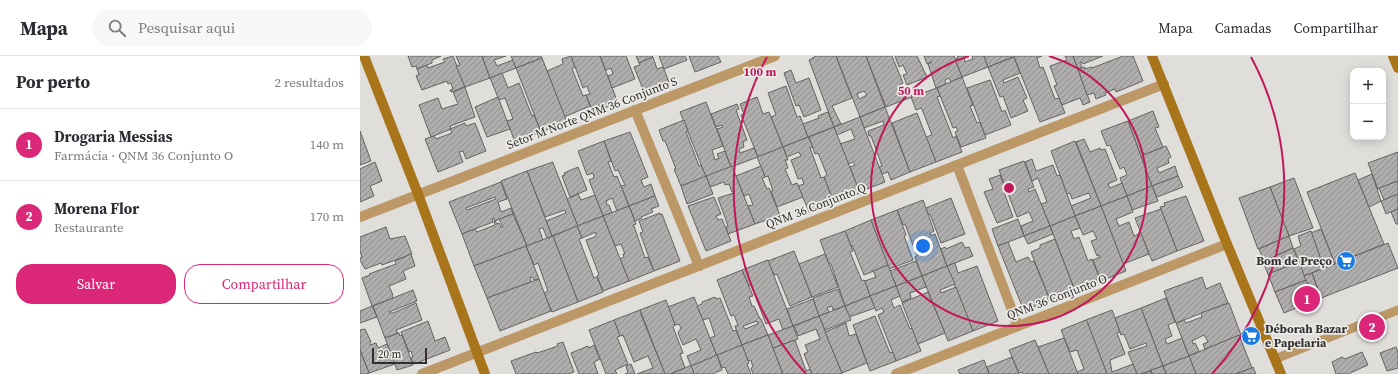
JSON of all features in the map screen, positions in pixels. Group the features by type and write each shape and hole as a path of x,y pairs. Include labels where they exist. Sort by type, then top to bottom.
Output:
{"street":[{"path":"364,56 418,194 485,374"},
{"name":"Setor M Norte QNM 36 Conjunto S","path":"360,217 775,56"},
{"path":"1152,56 1281,374"},
{"path":"1393,56 1398,68"},
{"name":"QNM 36 Conjunto Q","path":"422,374 1164,84"},
{"path":"635,110 699,266"},
{"path":"957,165 1018,326"},
{"name":"QNM 36 Conjunto O","path":"896,374 1227,244"}],"lane":[{"path":"1275,360 1398,310"}],"building":[{"path":"408,56 441,56 432,60 432,63 417,69 416,66 412,67"},
{"path":"453,56 465,87 451,92 450,90 453,89 451,83 448,84 447,81 422,90 416,76 419,74 417,69 427,65 428,68 445,62 443,59"},
{"path":"456,56 482,56 490,78 465,87 456,66 460,65"},
{"path":"482,56 506,56 494,60 497,66 513,60 516,68 490,78"},
{"path":"511,56 541,56 542,58 516,68"},
{"path":"571,56 575,67 572,69 583,96 586,95 590,106 564,117 547,71 563,64 562,59"},
{"path":"571,56 600,56 618,103 593,112 586,95 590,94 587,86 583,88"},
{"path":"600,56 626,56 635,79 612,88 608,76 613,74 611,68 606,70"},
{"path":"636,56 652,56 653,57 639,63"},
{"path":"659,56 685,56 687,60 664,69"},
{"path":"689,56 718,56 721,62 695,72"},
{"path":"816,56 836,56 852,98 832,106 841,124 834,127 809,60"},
{"path":"836,56 866,56 885,107 860,117","holes":["864,91 867,95 859,99 857,94"]},
{"path":"866,56 892,56 903,83 899,85 900,89 907,86 912,97 886,107"},
{"path":"895,56 917,56 927,77 907,85 903,75 907,74 903,65 899,67"},
{"path":"924,56 954,56 962,77 951,82 949,78 945,80 946,84 936,88 928,64 932,62 927,64"},
{"path":"957,56 968,56 964,58 965,62 973,59 972,56 984,56 988,67 962,77 955,59 958,58"},
{"path":"984,56 1013,56 1013,57 988,67"},
{"path":"1042,56 1037,58 1040,68 1043,67 1055,99 1059,98 1065,113 1040,122 1014,57"},
{"path":"1065,56 1073,56 1090,102 1083,105 1080,98 1062,105 1054,86 1057,85 1050,66 1067,60"},
{"path":"1073,56 1103,56 1083,64 1082,62 1080,63 1082,67 1078,69"},
{"path":"1123,56 1133,56 1143,81 1116,92 1115,89 1096,99 1094,93 1087,95 1078,69 1085,67 1085,69 1092,68"},
{"path":"653,57 657,69 663,67 669,82 644,92 634,67 640,65 639,63"},
{"path":"1014,57 1020,73 1003,80 1004,83 1018,77 1027,98 1023,100 1028,111 1011,118 1003,96 1000,97 988,67"},
{"path":"542,58 567,122 541,132 516,68"},
{"path":"791,70 796,83 809,78 821,110 804,117 799,105 796,106 784,73"},
{"path":"502,73 508,88 519,83 532,116 534,115 541,132 515,142 507,121 513,119 505,98 499,100 490,78"},
{"path":"962,77 973,105 970,106 977,123 980,122 986,138 961,147 955,132 958,131 956,127 953,128 937,88"},
{"path":"990,80 1002,112 1005,110 1011,125 985,135 967,88"},
{"path":"786,86 797,117 800,116 808,137 783,147 771,117 776,115 768,93"},
{"path":"465,87 475,117 450,126 451,129 431,137 419,105 438,98 442,109 458,104 453,92"},
{"path":"937,88 940,96 937,97 953,138 956,136 962,152 936,162 926,137 932,135 922,109 916,110 911,97"},
{"path":"498,97 510,129 487,137 475,107"},
{"path":"757,97 763,114 769,112 783,147 758,157 741,115 744,114 740,104"},
{"path":"706,102 723,146 712,150 715,160 719,158 717,154 725,151 731,167 706,177 680,112"},
{"path":"737,104 739,109 736,110 747,140 743,142 744,147 739,149 740,153 754,148 758,157 731,167 717,129 723,127 722,125 716,127 711,114"},
{"path":"885,107 910,172 891,180 888,172 882,174 879,167 882,166 868,131 884,125 883,121 864,128 860,117"},
{"path":"1153,111 1159,127 1155,128 1163,147 1144,155 1143,152 1140,154 1128,121"},
{"path":"828,112 834,127 808,137 803,124 819,118 818,116"},
{"path":"917,113 936,162 910,172 892,123"},
{"path":"860,117 885,182 859,192 850,167 855,165 853,162 848,164 840,144 855,139 851,129 837,135 834,127"},
{"path":"684,120 688,131 686,132 699,166 701,165 706,177 681,186 665,141 663,141 659,130"},
{"path":"1128,121 1152,186 1127,196 1120,178 1127,175 1124,167 1120,169 1110,145 1107,146 1101,131"},
{"path":"465,123 466,126 475,123 486,151 466,159 463,151 459,152 463,162 438,172 425,139 434,136 436,139 452,133 450,129"},
{"path":"834,127 860,193 834,203 824,177 827,175 818,153 815,154 809,137"},
{"path":"360,131 371,161 360,165"},
{"path":"630,132 648,177 641,180 644,187 651,184 655,196 629,206 621,186 625,185 618,170 615,171 604,141"},
{"path":"808,137 813,147 810,148 821,178 824,177 834,203 809,212 798,186 804,184 802,178 798,179 791,160 801,156 799,152 787,157 783,147"},
{"path":"1084,139 1090,152 1100,148 1101,150 1105,149 1117,180 1108,184 1110,188 1122,183 1127,196 1101,206 1076,142"},
{"path":"604,141 611,161 608,162 614,177 617,176 629,206 617,211 612,198 606,201 612,213 603,216 589,180 594,178 593,173 587,175 578,151"},
{"path":"1075,141 1101,206 1075,216 1071,206 1091,198 1089,193 1072,199 1070,193 1067,194 1051,151"},
{"path":"1166,146 1171,157 1168,159 1169,163 1157,168 1159,173 1175,166 1178,176 1152,186 1141,156"},
{"path":"783,147 788,160 785,160 788,168 785,169 792,185 797,183 803,197 777,207 771,191 773,191 768,176 765,177 757,157"},
{"path":"1398,152 1398,181 1378,189 1368,163"},
{"path":"1032,159 1036,171 1053,165 1057,176 1060,175 1075,216 1050,226 1041,204 1047,202 1038,178 1032,181 1025,162"},
{"path":"1024,161 1034,187 1028,189 1029,192 1035,189 1050,226 1024,236 1021,226 1033,221 1029,212 1017,217 999,170"},
{"path":"375,162 382,181 370,186 374,196 360,202 360,169"},
{"path":"553,163 578,226 552,236 546,221 566,213 565,210 545,217 527,171"},
{"path":"732,166 755,224 728,234 726,227 728,226 718,198 734,192 732,192 729,184 725,185 724,182 710,187 706,176"},
{"path":"761,166 765,177 762,178 767,189 769,188 780,215 755,224 748,206 753,205 749,194 744,196 736,176"},
{"path":"578,167 587,190 570,197 562,176 565,175 564,173"},
{"path":"527,171 552,236 547,238 543,228 539,229 543,240 527,246 501,181"},
{"path":"1355,173 1384,244 1335,264 1307,192"},
{"path":"1372,174 1381,201 1369,207 1358,180"},
{"path":"1000,175 1005,188 1003,189 1013,217 997,223 984,192 993,189 989,179"},
{"path":"706,176 713,194 687,204 681,186"},
{"path":"1178,176 1183,187 1157,197 1152,186"},
{"path":"1294,178 1313,228 1289,236 1270,187"},
{"path":"1398,181 1398,194 1384,200 1379,188"},
{"path":"501,182 507,199 498,202 501,212 511,208 513,214 495,221 494,218 492,219 493,222 462,234 449,202","holes":["495,197 496,199 467,210 466,208"]},
{"path":"1152,186 1158,201 1132,210 1127,196"},
{"path":"1270,187 1289,236 1258,249 1239,198"},
{"path":"578,194 581,200 595,195 603,216 578,226 567,199"},
{"path":"1398,194 1398,209 1386,214 1381,201"},
{"path":"655,196 659,206 651,209 653,212 635,221 629,206"},
{"path":"1127,196 1133,212 1116,219 1119,226 1129,222 1134,236 1141,233 1149,254 1123,264 1101,206"},
{"path":"1186,196 1204,241 1177,251 1160,207 1165,206 1164,203"},
{"path":"714,197 721,214 716,216 718,220 722,219 731,241 706,251 688,206"},
{"path":"951,198 965,234 941,243 930,214 928,215 926,208"},
{"path":"923,200 934,231 930,233 931,236 935,234 947,266 922,276 915,257 917,256 905,224 903,225 897,210"},
{"path":"629,206 636,224 633,226 645,258 648,257 654,271 629,281 620,259 624,257 623,254 625,254 621,244 615,246 603,216"},
{"path":"1101,206 1126,271 1101,281 1093,260 1100,257 1099,255 1097,256 1091,241 1097,239 1093,231 1083,235 1075,216"},
{"path":"1161,209 1177,251 1152,261 1135,218"},
{"path":"1398,209 1398,224 1396,224 1391,212"},
{"path":"897,210 906,235 904,236 913,260 889,269 871,220"},
{"path":"660,213 660,215 662,214 680,261 654,271 640,233 643,232 639,221"},
{"path":"513,214 527,246 474,266 462,234 475,229 477,232 495,225 494,221 503,227 499,219"},
{"path":"603,216 629,281 603,291 597,276 599,275 586,240 595,237 596,232 582,238 577,226"},
{"path":"1075,216 1080,228 1071,231 1074,239 1079,237 1088,261 1092,259 1101,281 1075,291 1050,226"},
{"path":"1018,219 1024,236 998,246 992,229"},
{"path":"871,220 888,265 864,275 845,231"},
{"path":"577,226 582,238 579,239 594,278 597,277 603,292 578,302 553,236"},
{"path":"1050,226 1053,234 1028,244 1024,236"},
{"path":"386,227 390,239 405,236 412,254 382,265 381,263 365,269 360,260 362,257 360,251 360,237"},
{"path":"1321,229 1335,264 1324,268 1311,233"},
{"path":"845,231 853,251 850,252 862,281 865,281 870,296 845,306 831,264 829,264 820,240"},
{"path":"1311,231 1324,268 1304,276 1294,249 1301,246 1298,236"},
{"path":"553,236 578,302 552,312 544,293 548,291 538,263 534,265 526,246"},
{"path":"1289,236 1293,248 1264,261 1259,249"},
{"path":"1055,239 1075,291 1050,300 1031,252 1040,248 1040,245"},
{"path":"962,242 965,248 969,247 973,256 947,266 941,249 945,247 946,249"},
{"path":"1008,242 1016,262 1028,257 1031,262 1034,261 1050,300 1024,311 998,246"},
{"path":"1388,243 1398,268 1321,298 1312,273"},
{"path":"526,246 539,279 534,280 532,277 530,278 531,282 487,298 474,266"},
{"path":"1293,248 1299,262 1268,274 1263,262"},
{"path":"794,251 812,297 790,306 777,274 774,275 768,261"},
{"path":"411,254 415,266 403,271 406,279 389,286 393,298 372,306 362,278 396,264 395,261"},
{"path":"825,254 838,287 812,297 799,264"},
{"path":"768,260 793,326 783,330 779,319 766,324 751,285 749,286 742,270"},
{"path":"916,261 922,276 896,286 890,271"},
{"path":"1299,262 1306,280 1275,292 1268,274"},
{"path":"955,263 958,273 977,266 998,321 973,331 947,266"},
{"path":"888,265 896,286 870,296 865,281 876,277 873,271"},
{"path":"947,266 955,284 940,290 941,293 956,287 973,331 948,341 922,276"},
{"path":"742,270 753,296 749,297 752,306 754,306 768,335 742,345 735,326 738,325 734,315 731,316 717,280","holes":["757,321 758,324 745,329 743,326"]},
{"path":"1312,273 1321,298 1314,301 1304,276"},
{"path":"922,276 926,287 910,293 911,298 902,302 896,286"},
{"path":"1202,277 1206,289 1220,283 1228,303 1176,323 1164,291"},
{"path":"539,279 551,311 500,331 487,298"},
{"path":"1306,280 1314,301 1284,313 1275,292"},
{"path":"896,286 900,296 891,300 894,308 900,305 910,329 912,328 921,351 896,361 878,315 884,312 882,308 876,311 870,296"},
{"path":"838,289 845,306 833,310 832,306 827,308 829,312 819,316 813,298"},
{"path":"413,290 417,301 389,312 393,313 416,303 422,320 396,330 398,333 385,338 373,306"},
{"path":"928,292 945,333 918,344 902,303"},
{"path":"870,296 875,308 849,317 845,306"},
{"path":"694,297 717,356 691,366 687,356 701,350 696,339 683,345 678,333 681,328 679,324 675,325 668,307"},
{"path":"715,297 716,299 720,298 733,331 736,330 742,345 717,356 710,338 715,336 709,318 703,320 697,306 702,304 702,302"},
{"path":"1166,298 1175,322 1168,325 1172,336 1165,339 1167,344 1182,338 1189,356 1163,366 1141,308"},
{"path":"813,299 819,316 793,326 787,309"},
{"path":"666,300 675,325 673,327 683,353 680,354 685,368 670,374 665,374 640,310"},
{"path":"1229,303 1241,335 1205,349 1203,344 1208,342 1204,335 1192,341 1193,344 1195,343 1199,351 1189,356 1176,323 1184,320 1186,323 1202,317 1201,313"},
{"path":"372,306 377,317 360,323 360,311"},
{"path":"845,306 851,320 825,330 819,316"},
{"path":"1141,308 1163,366 1137,374 1128,352 1147,346 1146,343 1130,349 1124,334 1121,335 1115,318"},
{"path":"640,310 665,374 637,374 653,368 648,356 634,362 623,335 620,336 614,320"},
{"path":"1112,310 1120,332 1117,333 1125,354 1110,360 1112,372 1133,364 1137,374 1107,374 1086,320"},
{"path":"819,316 842,373 812,374 804,354 808,352 805,345 820,339 816,329 798,336 794,326"},
{"path":"875,316 890,353 893,352 896,361 870,371 853,325"},
{"path":"614,320 620,336 617,337 628,364 615,370 617,374 606,374 589,330"},
{"path":"1086,320 1107,374 1078,374 1077,372 1084,369 1077,350 1070,352 1061,330"},
{"path":"428,321 435,341 445,337 450,350 414,364 411,358 413,357 411,351 409,352 401,332"},
{"path":"846,323 849,336 856,334 867,363 842,373 825,332"},
{"path":"793,326 798,339 773,348 768,335"},
{"path":"365,329 371,342 370,345 376,343 378,348 387,344 395,364 369,373 360,350 360,330"},
{"path":"399,333 400,336 402,335 413,365 397,370 385,338"},
{"path":"768,335 783,374 753,374 751,360 748,361 742,345"},
{"path":"1239,335 1252,368 1235,374 1196,374 1189,356"},
{"path":"1064,338 1078,374 1049,374 1038,347"},
{"path":"795,340 806,371 810,369 812,374 783,374 773,348"},
{"path":"1035,340 1049,374 1019,373 1009,350"},
{"path":"563,342 574,372 568,374 516,374 511,361 558,346 557,344"},
{"path":"594,345 600,359 594,362 598,374 579,374 571,353"},
{"path":"742,345 749,363 747,364 751,374 728,374 725,367 722,368 717,355"},
{"path":"1396,347 1398,352 1398,368 1387,371 1380,353"},
{"path":"360,350 369,373 367,374 360,374"},
{"path":"1362,352 1368,365 1349,374 1336,374 1332,362 1342,357 1345,359"},
{"path":"717,355 722,370 712,374 694,374 691,366"},
{"path":"1189,356 1196,374 1166,374 1163,366"},
{"path":"1012,357 1019,374 989,374 987,367"},
{"path":"984,360 989,374 960,374 958,370"},
{"path":"631,364 635,374 625,374 628,373 626,366"},
{"path":"691,365 694,374 670,374 685,368"},
{"path":"1163,366 1166,374 1141,374 1150,371 1152,373 1151,370"},
{"path":"1253,367 1256,374 1235,374 1252,368"}],"place":[{"name":"Bom de Preço","path":"1346,261"},
{"name":"Drogaria Messias","path":"1307,299"},
{"name":"Morena Flor","path":"1372,327"},
{"name":"Déborah Bazar e Papelaria","path":"1251,336"}]}
